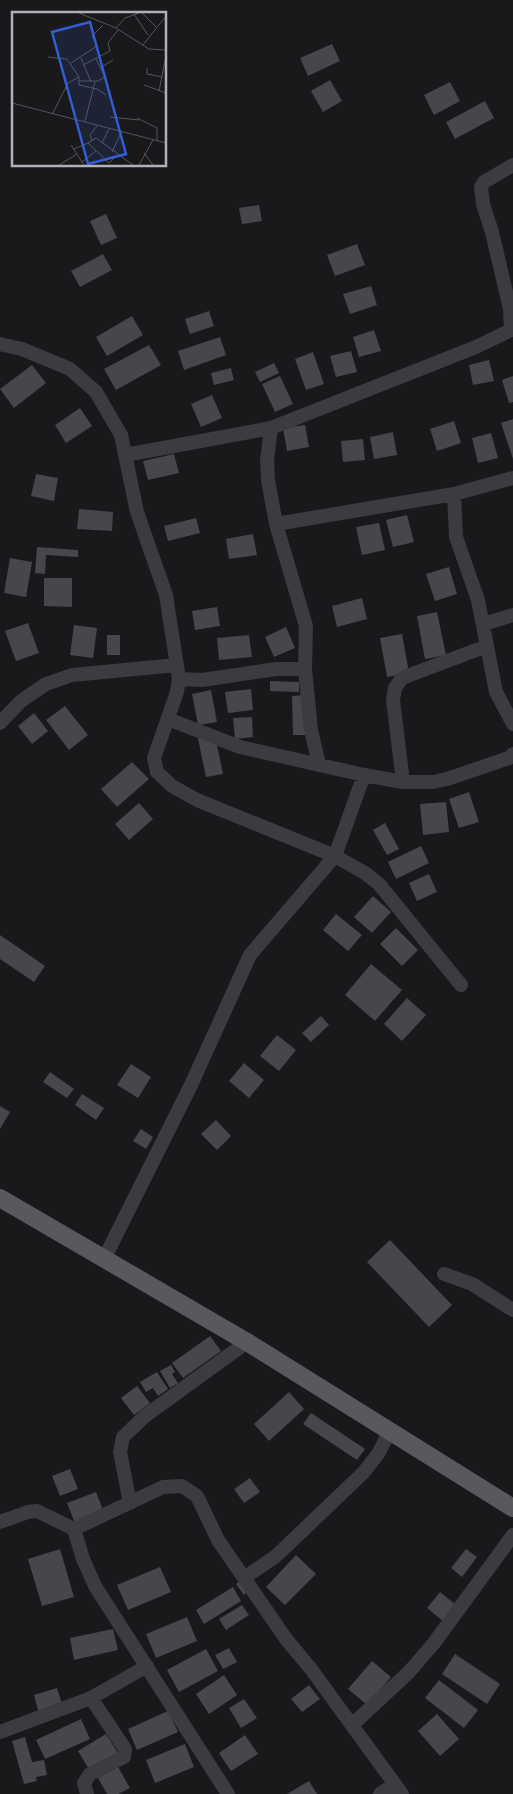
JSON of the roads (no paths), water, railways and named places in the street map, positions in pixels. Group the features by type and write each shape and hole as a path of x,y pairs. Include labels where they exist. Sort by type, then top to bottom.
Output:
{"main road":[{"path":"0,1198 247,1342 513,1508"}],"street":[{"path":"125,454 271,428 450,358 512,330 510,309 492,232 483,204 481,186 484,182 513,165"},
{"path":"0,344 22,349 70,369 96,392 121,435 137,512 166,595 178,672 178,692 154,758 157,772 172,786 197,800 335,856 365,873 379,884 461,985"},
{"path":"271,428 267,461 268,480 276,524 306,626 305,669 311,730 319,764"},
{"path":"276,524 454,494 513,478"},
{"path":"454,494 456,536 475,590 484,624 496,692 513,724"},
{"path":"484,624 513,615"},
{"path":"403,782 394,700 395,688 402,678 487,646"},
{"path":"0,723 21,701 46,684 72,675 178,672 202,680 276,669 305,669"},
{"path":"168,719 240,747 403,782 433,782 447,779 509,758 513,754"},
{"path":"104,1259 191,1085 250,955 335,856 364,775"},
{"path":"444,1274 472,1284 513,1310"},
{"path":"130,1503 120,1452 123,1437 145,1416 247,1342"},
{"path":"244,1578 276,1556 363,1473 378,1454 390,1431"},
{"path":"74,1529 163,1487 182,1486 198,1496 218,1540 286,1639 311,1669 398,1789 380,1794"},
{"path":"0,1522 28,1512 37,1511 74,1529 83,1559 95,1586 148,1666 228,1794"},
{"path":"352,1726 409,1672 434,1643 513,1535"},
{"path":"0,1732 91,1698 148,1666"},
{"path":"87,1794 84,1784 90,1774 124,1757 125,1749 91,1698"}]}
